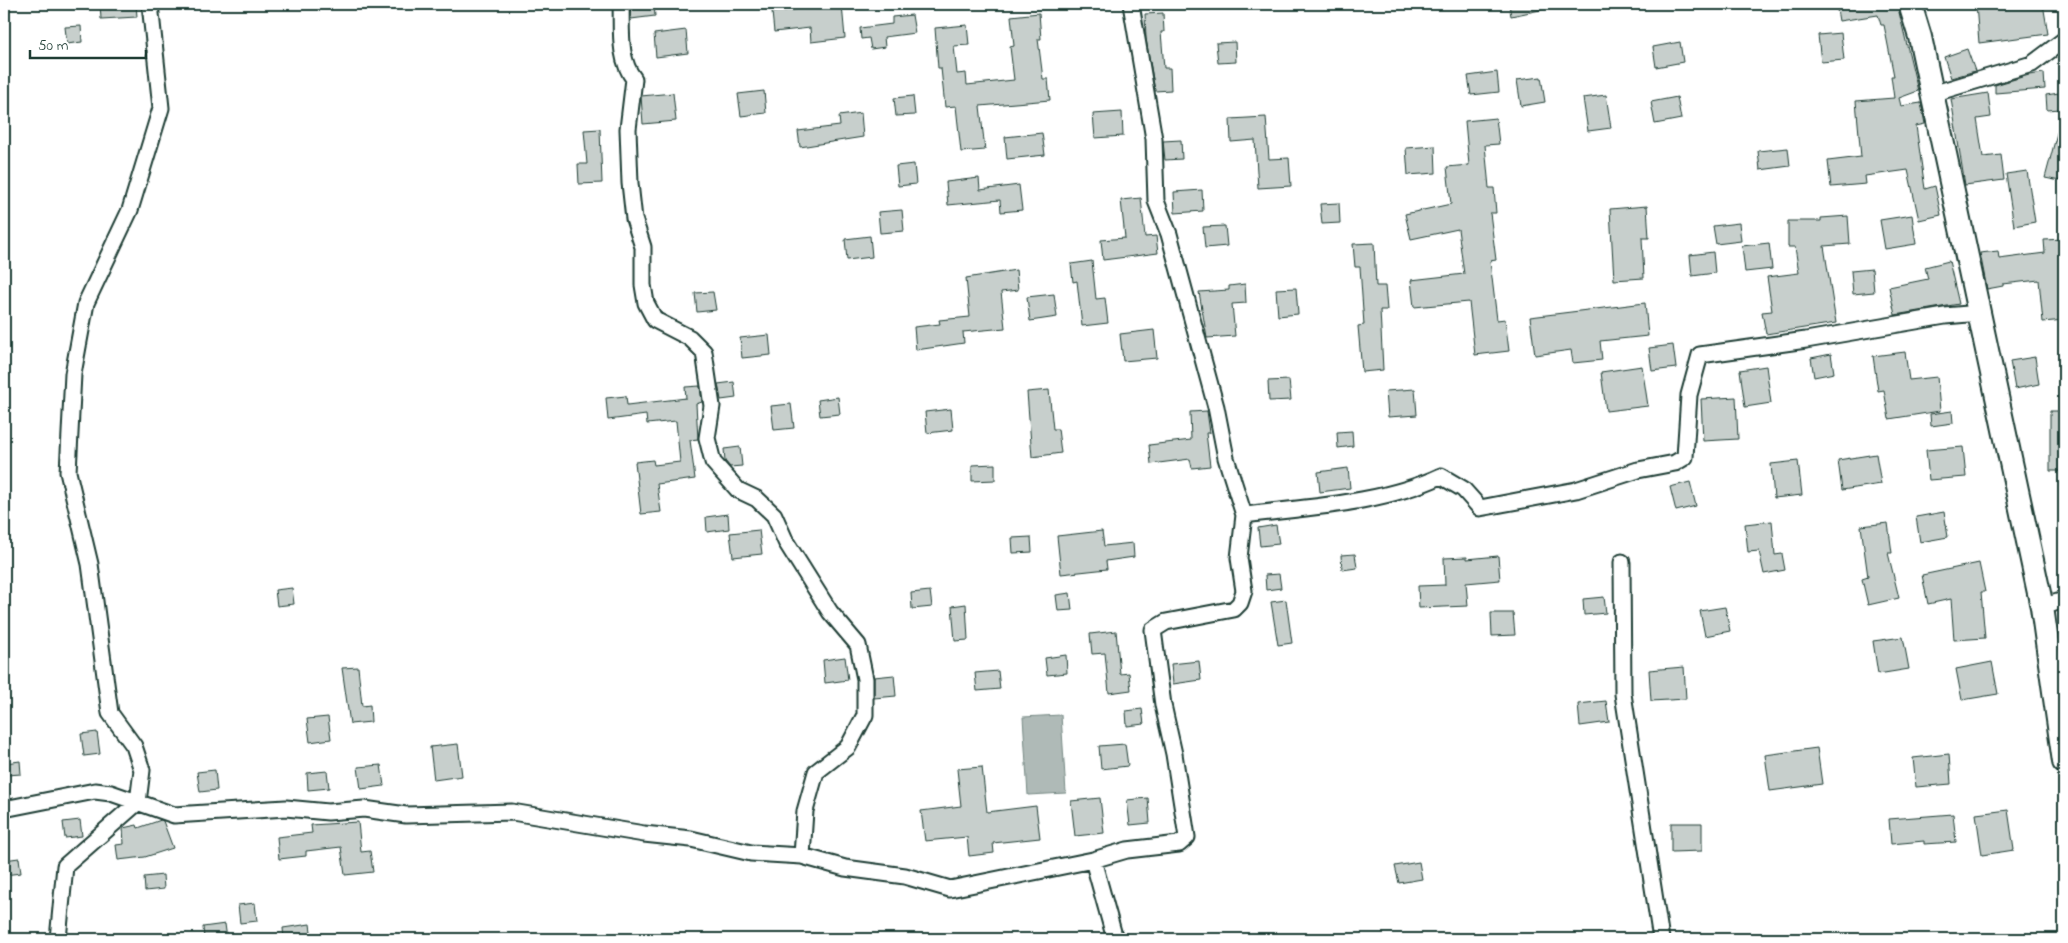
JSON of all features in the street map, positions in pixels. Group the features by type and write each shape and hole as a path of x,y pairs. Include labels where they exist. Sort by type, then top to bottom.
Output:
{"main road":[{"path":"1910,4 1932,94 1980,313 2042,607 2060,701 2064,762"}],"street":[{"path":"58,939 65,866 138,802 142,770 134,746 110,713 90,564 68,472 73,374 86,303 130,210 161,108 150,4"},
{"path":"621,4 623,51 627,71 634,79 628,129 630,183 634,220 643,247 643,285 646,303 655,320 690,338 704,352 712,406 707,438 713,462 738,490 757,499 774,515 786,542 830,612 858,645 860,653 865,679 865,714 848,747 816,772 805,811 802,856"},
{"path":"4,809 95,791 111,793 174,815 286,808 328,812 364,809 406,815 512,812 691,840 751,852 802,856 845,868 905,876 950,889 1093,860 1127,850 1179,844 1187,837 1174,754 1163,705 1153,630 1166,622 1234,609 1240,603 1244,591 1239,558 1244,515 1226,458 1216,407 1169,234 1156,201 1154,139 1131,4"},
{"path":"1932,94 2032,64 2064,40"},
{"path":"1244,515 1404,491 1441,476 1463,489 1480,508 1576,490 1638,470 1675,463 1685,457 1689,395 1700,355 1806,340 1945,316 1980,313"},
{"path":"1622,562 1623,694 1661,939"},
{"path":"2042,607 2064,600"},
{"path":"1093,860 1115,939"}],"shaded area":[{"path":"1061,715 1066,793 1028,795 1023,717"}],"building":[{"path":"100,4 136,4 137,17 101,19"},
{"path":"630,4 654,4 655,16 631,19"},
{"path":"1509,4 1544,4 1545,9 1511,16"},
{"path":"1836,4 1897,4 1918,91 1899,98 1901,106 1921,103 1925,124 1916,126 1925,189 1935,186 1941,215 1919,220 1908,170 1865,176 1866,184 1831,187 1828,161 1861,157 1856,101 1894,98 1891,76 1894,76 1884,25 1881,25 1878,15 1839,21"},
{"path":"1976,4 2043,4 2048,34 1979,43"},
{"path":"842,5 845,38 811,42 810,28 774,32 772,12"},
{"path":"1039,13 1041,39 1038,39 1043,79 1048,79 1050,100 980,106 985,150 961,152 956,106 945,107 941,68 938,68 935,28 967,25 969,45 954,46 957,74 966,73 967,85 1014,80 1010,47 1014,46 1011,16"},
{"path":"1163,13 1164,32 1161,32 1164,68 1170,68 1171,90 1155,91 1146,39 1145,14"},
{"path":"912,15 915,33 884,37 885,47 871,49 869,38 861,39 860,28 892,24 892,17"},
{"path":"81,26 82,42 67,44 65,27"},
{"path":"686,30 688,53 656,57 654,34"},
{"path":"1841,33 1844,60 1821,62 1818,35"},
{"path":"1235,42 1236,62 1218,63 1216,43"},
{"path":"1680,42 1683,62 1656,67 1653,47"},
{"path":"1967,49 1975,71 1951,78 1944,57"},
{"path":"1497,72 1499,92 1471,95 1468,76"},
{"path":"2044,73 2045,89 1995,93 1995,85 2029,75"},
{"path":"1541,77 1545,102 1521,106 1517,80"},
{"path":"764,91 766,113 741,116 738,94"},
{"path":"673,93 676,121 643,124 641,96"},
{"path":"1988,93 1991,117 1977,119 1983,157 2001,155 2004,180 1965,185 1951,99"},
{"path":"2059,93 2061,109 2047,110 2046,95"},
{"path":"1606,95 1611,128 1588,131 1583,98"},
{"path":"913,96 915,115 896,116 894,98"},
{"path":"1677,97 1681,119 1655,124 1651,102"},
{"path":"1122,112 1123,136 1095,138 1093,114"},
{"path":"861,113 863,137 800,147 798,131 840,126 839,116"},
{"path":"1266,117 1269,159 1289,158 1291,186 1258,188 1255,140 1231,142 1230,119"},
{"path":"1496,118 1499,144 1485,145 1489,188 1494,188 1496,213 1490,213 1496,260 1490,261 1497,320 1505,319 1509,351 1475,355 1469,302 1414,307 1411,280 1464,274 1458,229 1411,239 1405,214 1451,204 1447,167 1469,165 1465,121"},
{"path":"2060,122 2064,122 2064,167 2060,181 2045,178"},
{"path":"600,129 602,183 579,184 578,164 587,164 584,130"},
{"path":"1042,133 1045,155 1007,159 1005,137"},
{"path":"1181,140 1182,159 1165,160 1163,141"},
{"path":"1435,146 1436,173 1408,175 1406,148"},
{"path":"1788,148 1790,166 1760,170 1758,151"},
{"path":"914,164 916,184 898,186 896,166"},
{"path":"2027,171 2035,222 2014,226 2006,174"},
{"path":"979,178 980,190 1019,185 1022,210 1001,212 1000,200 948,205 946,182"},
{"path":"1202,190 1203,211 1175,213 1174,192"},
{"path":"1141,198 1145,237 1156,236 1158,253 1103,260 1101,240 1125,238 1121,200"},
{"path":"1339,203 1340,223 1322,224 1320,204"},
{"path":"1647,206 1649,238 1642,238 1644,278 1614,280 1610,209"},
{"path":"902,210 904,231 880,233 878,212"},
{"path":"1912,215 1916,244 1885,249 1880,220"},
{"path":"1848,216 1850,244 1824,246 1836,323 1766,334 1762,312 1772,311 1767,277 1799,273 1795,247 1788,247 1788,221 1821,221 1821,218"},
{"path":"1739,223 1741,241 1716,244 1713,226"},
{"path":"1225,226 1227,246 1205,248 1203,227"},
{"path":"870,236 872,257 847,260 845,239"},
{"path":"2064,239 2064,275 2061,275 2064,320 2043,322 2039,280 2003,284 2003,286 1987,289 1980,253 1998,251 1999,259 2045,253 2044,240"},
{"path":"1374,243 1376,286 1385,286 1387,310 1380,310 1383,370 1362,372 1358,326 1364,325 1360,267 1355,267 1353,244"},
{"path":"1769,243 1772,269 1745,272 1742,246"},
{"path":"1713,252 1715,273 1692,276 1690,255"},
{"path":"1092,261 1096,299 1105,298 1108,323 1082,326 1077,281 1073,282 1071,264"},
{"path":"1949,261 1959,304 1895,315 1889,287 1928,279 1925,267"},
{"path":"1872,269 1874,292 1853,294 1851,271"},
{"path":"1016,270 1018,290 1001,292 1005,328 963,332 964,343 916,350 914,327 940,324 939,320 970,317 966,278"},
{"path":"1245,284 1246,303 1232,304 1235,336 1207,338 1199,292 1229,290 1229,286"},
{"path":"1296,288 1298,314 1278,316 1276,289"},
{"path":"713,292 716,310 697,312 695,293"},
{"path":"1054,294 1057,317 1030,321 1027,297"},
{"path":"1645,303 1648,336 1600,341 1602,360 1573,363 1571,350 1535,355 1530,317"},
{"path":"1154,330 1157,358 1123,361 1120,334"},
{"path":"769,335 771,355 742,358 740,338"},
{"path":"1673,345 1676,368 1652,371 1649,348"},
{"path":"1905,352 1909,380 1937,377 1940,411 1889,419 1884,390 1878,391 1873,356"},
{"path":"1831,354 1834,373 1814,377 1811,358"},
{"path":"2035,357 2039,384 2015,389 2010,361"},
{"path":"1642,366 1648,406 1606,411 1601,372"},
{"path":"1766,366 1771,403 1745,407 1740,370"},
{"path":"1289,380 1291,400 1269,401 1268,381"},
{"path":"734,382 736,398 721,400 718,384"},
{"path":"700,386 702,402 696,404 698,439 690,440 695,479 657,484 661,512 641,514 635,462 653,460 654,465 680,462 676,421 647,424 646,415 608,420 606,398 626,396 627,405 686,398 685,387"},
{"path":"1415,389 1417,415 1388,417 1386,391"},
{"path":"1049,390 1053,429 1058,429 1061,453 1032,457 1027,392"},
{"path":"838,397 840,414 820,416 818,400"},
{"path":"1736,397 1738,439 1703,441 1701,399"},
{"path":"791,404 794,428 774,430 771,406"},
{"path":"951,409 953,430 927,433 925,412"},
{"path":"1207,411 1210,433 1206,433 1210,466 1192,468 1190,459 1151,464 1149,445 1191,440 1190,412"},
{"path":"1952,411 1953,423 1931,426 1930,414"},
{"path":"2050,411 2064,411 2064,471 2050,471"},
{"path":"1352,431 1353,446 1338,448 1337,432"},
{"path":"740,447 742,466 730,467 725,461 724,449"},
{"path":"1963,447 1966,477 1929,480 1926,450"},
{"path":"1876,454 1881,484 1842,490 1838,460"},
{"path":"1798,461 1802,495 1774,498 1771,464"},
{"path":"995,464 995,480 972,481 972,465"},
{"path":"1348,468 1350,488 1320,492 1318,472"},
{"path":"1690,482 1696,506 1676,511 1670,487"},
{"path":"1944,512 1948,537 1920,542 1916,517"},
{"path":"728,514 729,529 707,532 706,517"},
{"path":"1772,521 1775,555 1782,554 1785,570 1764,574 1759,551 1748,552 1745,524"},
{"path":"1888,523 1892,553 1888,553 1899,598 1868,605 1862,579 1868,577 1861,526"},
{"path":"1276,525 1279,544 1260,546 1258,528"},
{"path":"759,530 762,554 733,557 730,533"},
{"path":"1102,531 1104,546 1133,543 1134,557 1106,561 1107,569 1061,574 1057,536"},
{"path":"1031,537 1032,552 1013,553 1012,538"},
{"path":"1355,554 1357,568 1342,570 1341,555"},
{"path":"1498,556 1500,580 1466,583 1468,606 1419,608 1418,586 1445,585 1444,558 1467,557 1467,559"},
{"path":"1979,563 1985,592 1981,592 1985,638 1954,640 1951,599 1928,604 1922,575"},
{"path":"1279,574 1281,588 1266,590 1265,575"},
{"path":"292,588 294,604 277,606 275,590"},
{"path":"930,591 932,607 912,609 911,593"},
{"path":"1070,593 1072,610 1058,611 1056,595"},
{"path":"1604,597 1606,613 1584,615 1583,599"},
{"path":"1286,600 1292,643 1278,645 1271,602"},
{"path":"966,604 968,640 955,641 952,606"},
{"path":"1725,607 1730,631 1705,636 1700,611"},
{"path":"1491,613 1513,613 1515,635 1492,636"},
{"path":"1116,631 1120,674 1129,673 1131,690 1109,693 1105,653 1092,654 1090,634"},
{"path":"1903,637 1909,669 1878,674 1873,641"},
{"path":"1066,655 1067,673 1047,675 1045,658"},
{"path":"845,657 848,680 825,683 823,660"},
{"path":"1199,661 1201,680 1173,684 1171,664"},
{"path":"1992,662 1998,694 1962,700 1956,669"},
{"path":"358,667 362,706 370,705 371,722 350,724 342,668"},
{"path":"1684,667 1686,699 1651,701 1649,670"},
{"path":"998,671 1000,689 977,691 975,673"},
{"path":"894,675 896,696 874,698 874,677"},
{"path":"1606,701 1609,722 1580,726 1578,704"},
{"path":"1142,709 1144,724 1127,726 1126,711"},
{"path":"328,717 331,739 310,742 307,719"},
{"path":"97,732 100,754 84,756 81,734"},
{"path":"458,744 462,776 434,780 430,747"},
{"path":"1125,744 1128,766 1101,769 1099,746"},
{"path":"1817,748 1822,784 1770,791 1765,755"},
{"path":"1949,754 1951,784 1916,787 1913,758"},
{"path":"20,761 21,774 7,775 6,763"},
{"path":"381,765 384,786 361,789 358,767"},
{"path":"982,767 987,812 1036,806 1040,838 993,843 994,853 969,856 967,837 925,841 921,811 961,806 957,769"},
{"path":"215,770 217,790 200,792 197,772"},
{"path":"327,771 329,788 308,790 307,773"},
{"path":"1100,798 1104,833 1075,836 1071,801"},
{"path":"1148,798 1150,823 1130,825 1127,800"},
{"path":"2008,810 2014,850 1982,855 1976,814"},
{"path":"1953,814 1956,842 1924,844 1924,841 1891,844 1889,819"},
{"path":"80,820 82,836 65,838 63,822"},
{"path":"161,820 173,848 145,857 118,860 116,845 124,844 123,828 137,825 138,828"},
{"path":"358,822 361,852 370,851 373,872 345,875 341,847 306,851 306,856 279,859 277,837 312,833 311,825"},
{"path":"1671,823 1702,823 1702,851 1671,852"},
{"path":"19,858 21,873 4,875 4,860"},
{"path":"1419,862 1422,879 1399,883 1395,866"},
{"path":"163,875 164,889 145,891 144,877"},
{"path":"255,903 257,921 240,923 238,905"},
{"path":"225,924 227,939 204,939 203,927"},
{"path":"310,924 312,939 284,939 283,928"}]}
